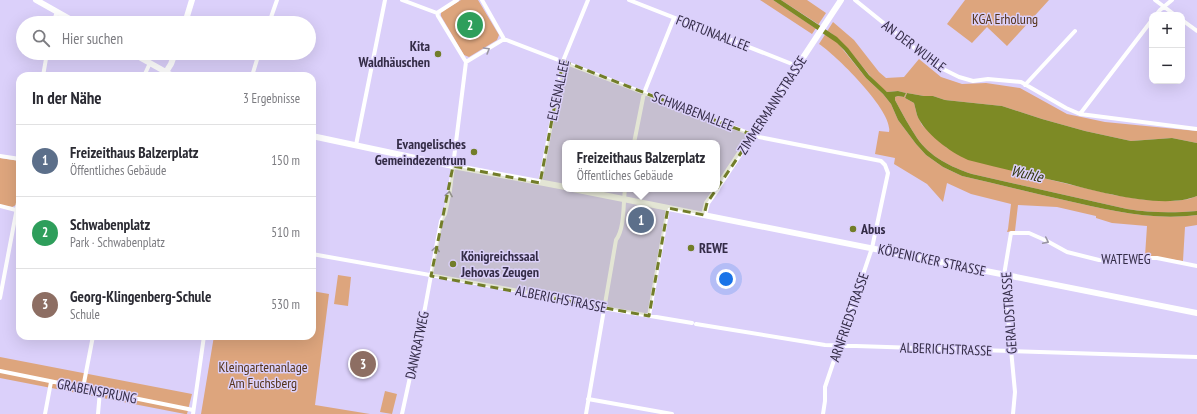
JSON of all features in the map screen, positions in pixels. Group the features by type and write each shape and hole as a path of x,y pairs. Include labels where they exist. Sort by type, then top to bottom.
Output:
{"main road":[{"path":"36,0 64,16"},
{"path":"187,16 192,0"},
{"name":"ZIMMERMANNSTRASSE","path":"720,184 841,0"},
{"path":"145,60 166,72 172,60"},
{"path":"316,137 562,187"},
{"name":"KÖPENICKER STRASSE","path":"588,192 704,215 873,245 1004,275 1197,313"},
{"name":"ZIMMERMANNSTRASSE","path":"704,215 707,203 715,192"}],"street":[{"path":"271,16 276,0"},
{"path":"356,145 385,0"},
{"path":"402,0 437,13 466,62 504,39 482,0"},
{"path":"437,13 457,0"},
{"name":"ELSENALLEE","path":"540,183 563,62 588,0"},
{"name":"FORTUNAALLEE","path":"629,0 797,67"},
{"name":"AN DER WUHLE","path":"855,0 922,54 945,70 959,77 973,81 988,79 1021,82 1066,108 1080,114 1197,129"},
{"path":"1156,0 1171,12"},
{"path":"1158,12 1172,0"},
{"path":"56,16 57,12"},
{"path":"635,140 644,93 674,18"},
{"path":"1185,22 1197,31"},
{"path":"1080,114 1149,24"},
{"path":"1025,85 1075,31"},
{"name":"SCHWABENALLEE","path":"504,39 758,137 881,161 886,165"},
{"path":"44,72 46,60"},
{"path":"253,72 257,60"},
{"name":"DANKRATWEG","path":"402,414 441,221 445,214 453,166 466,62"},
{"path":"146,72 150,63"},
{"path":"0,156 16,159"},
{"name":"ARNFRIEDSTRASSE","path":"823,414 825,387 873,245 888,174 886,165"},
{"path":"586,414 616,240 619,235 625,192"},
{"path":"0,206 16,210 0,298"},
{"path":"649,316 668,208"},
{"name":"WATEWEG","path":"1011,233 1029,233 1067,252 1099,260 1116,261 1157,258 1197,266"},
{"name":"GERALDSTRASSE","path":"1011,233 1004,275 1015,392 1013,414"},
{"name":"ALBERICHSTRASSE","path":"316,255 649,316 819,345 1197,357"},
{"path":"83,388 92,340"},
{"path":"193,412 203,340"},
{"name":"GRABENSPRUNG","path":"0,371 100,391 193,412"},
{"path":"45,414 51,382"},
{"path":"98,414 100,391"},
{"path":"588,399 672,414"}],"highlighted area":[{"path":"563,61 753,135 707,203 704,215 668,208 649,316 431,276 453,166 540,183"}],"green space":[{"path":"461,0 478,0 499,35 497,40 469,57 464,55 441,16 441,12"},
{"path":"760,0 773,0 815,28 818,24 781,0 807,0 826,13 812,34"},
{"name":"KGA Erholung","path":"965,0 1049,0 1007,46 987,27 972,43 947,24"},
{"path":"833,22 854,40 879,72 886,78 904,77 919,59 941,77 962,84 986,83 1020,88 1067,114 1105,122 1197,131 1197,143 1172,138 1131,141 1085,131 1002,106 945,100 933,96 907,93 905,98 914,103 917,115 922,125 947,148 1047,179 1114,195 1146,200 1175,201 1197,196 1197,211 1162,212 1127,209 972,174 949,165 928,151 917,138 895,100 895,97 904,97 906,93 898,91 887,92 871,77 844,45 828,31 866,78 891,104 898,120 916,144 926,155 943,167 962,176 1114,211 1163,217 1197,215 1197,225 1185,227 1183,261 1145,256 1147,226 1112,223 1096,218 1096,216 1057,207 1018,205 1015,231 1007,232 1011,204 971,194 947,183 943,202 927,184 894,164 895,158 875,154 879,131 889,132 888,123 883,111 874,98 850,71 819,44"},
{"path":"0,158 16,160 16,205 12,207 0,205"},
{"path":"338,275 351,277 348,306 334,304"},
{"name":"Kleingartenanlage Am Fuchsberg","path":"316,292 329,294 315,405 370,414 201,414 213,340 316,340"},
{"path":"0,357 192,394 187,414 185,414 0,378"},
{"path":"385,391 397,394 392,414 380,412"}],"water":[{"path":"773,0 781,0 837,37 848,48 869,75 887,92 898,91 906,93 904,97 895,97 895,100 911,129 928,151 949,165 972,174 1127,209 1162,212 1197,211 1197,215 1163,217 1114,211 962,176 943,167 926,155 916,144 898,120 891,104 866,78 837,43"},
{"name":"Wuhle","path":"907,93 933,96 945,100 1002,106 1085,131 1131,141 1172,138 1197,143 1197,196 1183,200 1167,201 1132,198 1113,195 968,160 953,152 931,135 920,122 914,103 905,98"}],"place":[{"name":"Schwabenplatz","path":"470,25"},
{"name":"Kita Waldhäuschen","path":"438,54"},
{"name":"Evangelisches Gemeindezentrum","path":"474,152"},
{"name":"Freizeithaus Balzerplatz","path":"641,220"},
{"name":"Abus","path":"853,229"},
{"name":"REWE","path":"691,248"},
{"name":"Königreichssaal Jehovas Zeugen","path":"453,264"},
{"name":"Georg-Klingenberg-Schule","path":"363,364"}]}
